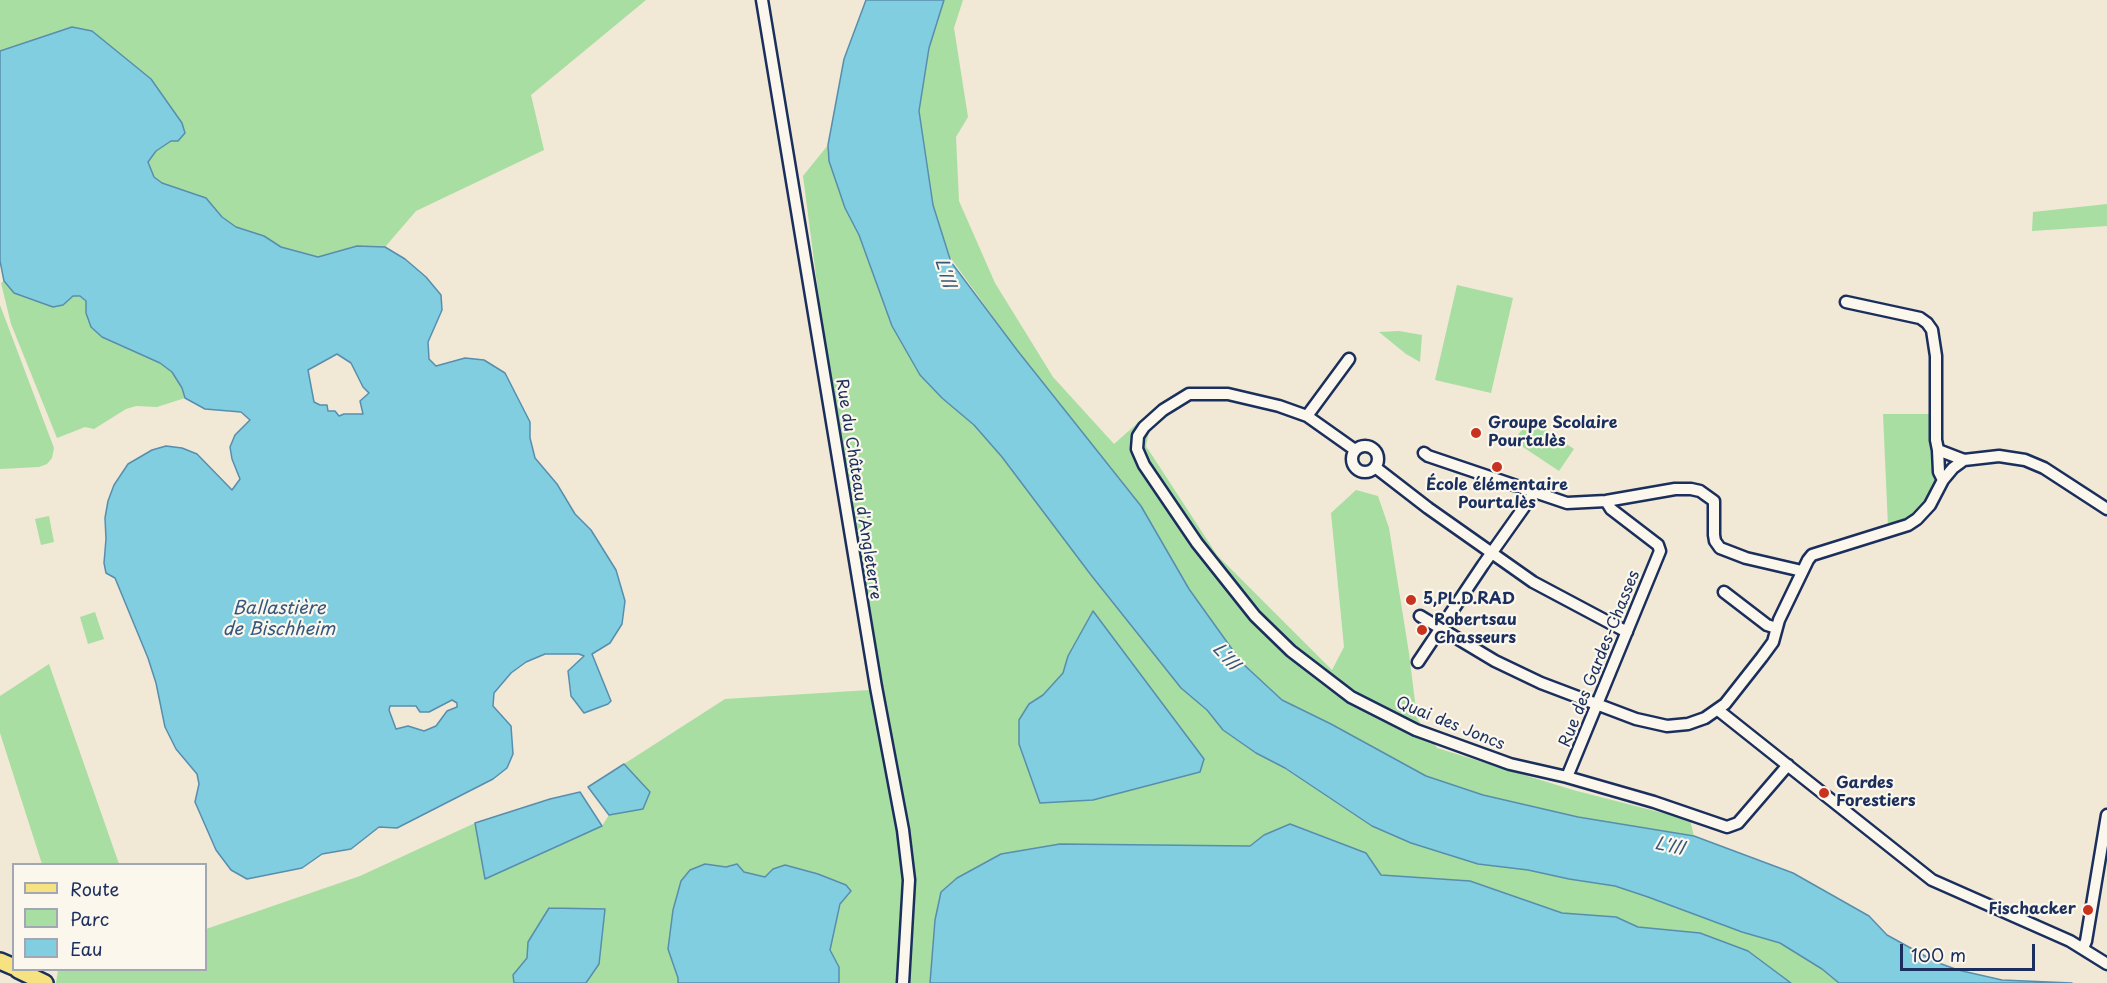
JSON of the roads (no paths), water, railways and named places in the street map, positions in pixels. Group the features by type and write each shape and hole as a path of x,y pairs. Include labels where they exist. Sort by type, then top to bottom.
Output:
{"main road":[{"path":"22,971 45,983"}],"street":[{"name":"Rue du Château d'Angleterre","path":"762,0 876,687 903,830 909,880 903,983"},
{"path":"1846,302 1920,318 1927,323 1935,343 1936,440 1939,472 1943,480"},
{"path":"1349,359 1307,416 1355,450"},
{"name":"Quai des Joncs","path":"1307,416 1279,406 1228,394 1189,394 1164,410 1144,427 1138,436 1137,449 1144,465 1197,543 1255,616 1291,651 1351,697 1416,730 1510,764 1567,777 1654,802 1727,827 1738,823 1788,765"},
{"path":"1362,446 1373,449 1377,456 1375,467 1368,471 1357,468 1352,462 1355,450 1362,446"},
{"path":"1938,450 1964,460 1999,456 2025,460 2044,468 2107,509"},
{"path":"1424,453 1568,503 1606,501 1675,489 1700,491 1714,501 1714,535 1720,548 1746,558 1802,571"},
{"path":"1420,616 1495,661 1541,683 1636,719 1667,726 1688,724 1705,718 1725,704 1762,657 1773,642 1776,628 1802,571 1812,555 1908,525 1930,505 1943,480 1964,460"},
{"path":"1375,467 1428,508 1533,582 1627,632"},
{"path":"1418,662 1439,628 1534,493"},
{"name":"Rue des Gardes-Chasses","path":"1567,777 1660,551 1658,545 1611,509 1606,501"},
{"path":"1724,592 1767,625 1776,628"},
{"path":"1718,710 1932,880 2083,948 2107,964"},
{"path":"2083,948 2107,815"}],"water":[{"name":"L'Ill","path":"866,0 944,0 929,48 919,111 933,205 951,262 1017,350 1141,506 1189,589 1242,663 1282,700 1426,776 1483,795 1578,817 1694,836 1793,873 1869,916 1887,935 1936,962 1958,970 2002,980 2072,983 1839,983 1822,969 1780,943 1742,932 1615,886 1528,870 1478,864 1411,843 1372,826 1223,730 1207,710 1181,688 1091,575 1002,457 974,425 942,398 920,375 892,326 859,235 845,208 829,161 828,145 844,59"},
{"name":"Ballastière de Bischheim","path":"72,27 92,31 151,79 182,123 185,133 178,141 171,141 156,151 148,162 154,177 162,183 206,198 222,217 236,227 264,236 281,247 318,257 357,246 385,247 405,259 426,277 441,295 442,310 428,342 429,359 436,366 465,358 484,360 505,373 530,422 530,438 535,458 557,484 575,514 591,530 616,570 625,601 622,624 610,643 592,654 611,701 608,704 584,713 571,696 568,671 584,656 545,654 526,662 511,673 494,693 493,706 511,726 513,754 507,768 493,779 397,828 379,827 351,849 322,854 302,868 247,879 231,870 216,850 195,802 199,784 197,774 176,749 165,727 148,658 115,578 106,573 104,563 105,518 114,485 128,464 152,450 166,446 182,448 197,454 232,490 240,479 230,447 235,435 250,420 241,412 205,409 185,398 172,372 160,363 102,337 91,327 86,313 86,301 80,296 73,296 63,305 53,307 14,293 4,281 0,261 0,51","holes":["337,354 351,363 363,387 369,393 360,401 363,414 339,416 335,411 328,411 327,405 314,402 308,370","452,700 457,703 457,707 447,711 436,726 424,731 408,726 396,729 389,710 390,706 416,706 420,712 429,712"]},
{"path":"1093,611 1204,759 1200,772 1093,800 1040,803 1019,744 1019,720 1029,704 1043,695 1063,673 1068,656"},
{"path":"624,764 650,792 643,809 609,815 588,787"},
{"path":"580,792 602,826 485,879 475,823"},
{"path":"1290,824 1366,853 1381,875 1470,881 1562,913 1616,917 1638,927 1700,933 1748,951 1791,983 930,983 935,920 941,892 957,878 1001,854 1060,844 1250,846 1264,835"},
{"path":"705,864 726,867 737,864 744,872 765,877 773,869 785,865 846,885 851,891 840,904 830,950 839,967 839,983 678,983 668,949 673,910 681,881 690,870"},
{"path":"549,908 605,909 599,964 586,983 514,983 513,975 527,958 528,942"}],"place":[{"name":"Groupe Scolaire Pourtalès","path":"1476,433"},
{"name":"École élémentaire Pourtalès","path":"1497,467"},
{"name":"5,PL.D.RAD","path":"1411,600"},
{"name":"Robertsau Chasseurs","path":"1422,630"},
{"name":"Gardes Forestiers","path":"1824,793"},
{"name":"Fischacker","path":"2088,910"}]}
